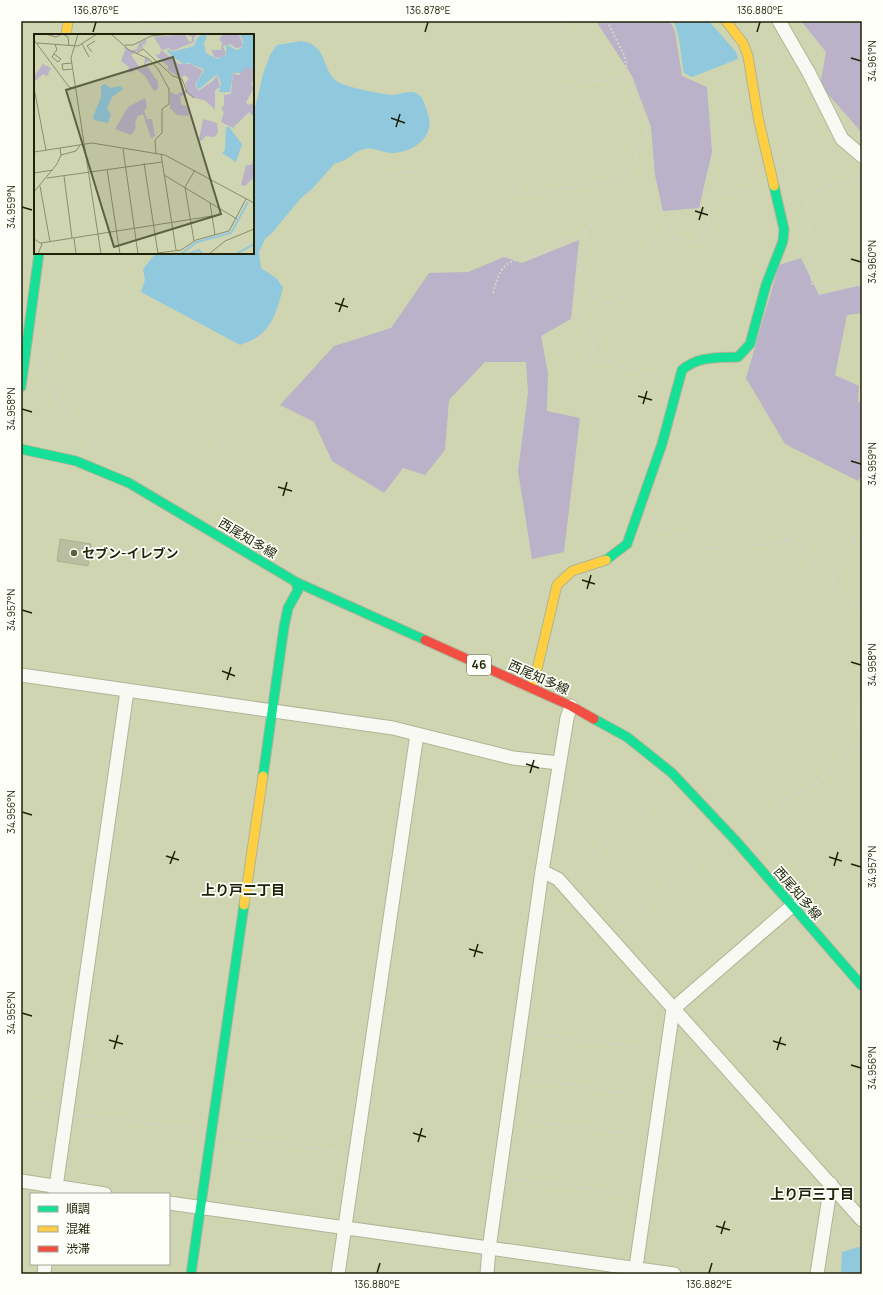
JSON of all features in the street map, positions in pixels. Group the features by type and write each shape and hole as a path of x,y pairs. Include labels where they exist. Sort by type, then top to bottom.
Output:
{"street":[{"path":"66,34 68,21"},
{"path":"530,688 543,645 554,594 560,579 565,574 601,563 619,553 627,544 662,444 682,370 689,362 699,358 738,357 750,344 766,284 783,241 784,224 758,117 748,56 743,42 726,21"},
{"path":"779,21 842,139 862,156"},
{"path":"21,387 39,254"},
{"name":"西尾知多線","path":"21,449 76,461 130,483 296,582 571,706 627,737 672,773 736,841 862,986"},
{"path":"191,1274 286,613 292,597 298,590 296,582"},
{"path":"21,675 393,728 513,758 559,763"},
{"path":"56,1190 127,691"},
{"path":"487,1274 489,1248 542,871 566,718 571,706"},
{"path":"338,1274 346,1228 417,734"},
{"path":"542,871 560,881 862,1220"},
{"path":"635,1271 673,1009 792,906"},
{"path":"21,1181 56,1190 93,1193"},
{"path":"817,1274 831,1184"},
{"path":"170,1203 489,1248 635,1271 674,1274"}],"path":[{"path":"133,21 144,29 152,31 157,30 164,21"},
{"path":"191,21 205,32 210,34"},
{"path":"512,66 525,59 571,21"},
{"path":"607,21 624,55 632,92 645,119 647,131 638,148 632,169 611,190 586,231 575,302 581,322 595,338 591,359 610,362 657,378 663,401 672,404"},
{"path":"229,34 246,22"},
{"path":"562,88 588,81 607,81 628,76"},
{"path":"385,176 389,174 410,173 445,159"},
{"path":"500,166 509,185 523,193 530,195 624,177"},
{"path":"862,176 841,185 819,189 810,193 807,197 808,227 810,230 808,254 812,284 823,288 862,285"},
{"path":"580,268 584,268 586,271 586,285 596,299 602,302 615,302 620,299 630,284 638,265 647,252 663,236 673,236 695,243 701,241 708,221 710,206 716,196 775,184"},
{"path":"662,218 673,231 673,236"},
{"path":"784,224 793,223 808,227"},
{"path":"493,293 499,275 509,262 517,258 546,253 558,243 586,231"},
{"path":"40,365 83,323"},
{"path":"55,394 103,348"},
{"path":"24,363 40,365"},
{"path":"40,365 65,412 74,423 109,455 120,461"},
{"path":"168,489 173,492 217,452 224,441 238,431"},
{"path":"756,544 771,507"},
{"path":"636,521 685,538 697,545 723,550 739,558 746,549 756,544 768,545 787,541 804,548 817,569 833,586 862,612"},
{"path":"787,541 790,528"},
{"path":"833,586 834,573 862,530"},
{"path":"862,697 860,701 857,723 862,737"},
{"path":"736,841 788,798 814,784 862,742"},
{"path":"859,745 862,748"},
{"path":"560,881 576,870 656,801"},
{"path":"605,932 641,909 705,854"},
{"path":"520,1032 638,1048"},
{"path":"514,1077 629,1093"},
{"path":"21,1100 67,1110 196,1129"},
{"path":"508,1117 627,1133"},
{"path":"211,1133 339,1152"},
{"path":"325,1182 326,1150"},
{"path":"500,1176 622,1194"}],"shaded area":[{"path":"596,21 670,21 675,32 682,76 707,87 712,152 699,208 663,211 655,175 651,127 632,76"},
{"path":"801,21 862,21 862,133 820,85 826,52"},
{"path":"579,240 571,319 541,336 548,373 547,411 580,418 564,552 532,559 518,471 528,393 526,362 485,362 449,400 445,450 425,475 403,468 384,493 332,461 314,422 280,405 334,346 391,328 429,273 468,272 504,257 522,263"},
{"path":"801,258 819,295 862,285 862,313 847,315 835,375 859,386 858,401 862,403 862,474 858,481 785,444 746,378 779,265"}],"water":[{"path":"673,21 709,21 736,52 738,59 692,77 684,73 678,33"},
{"path":"301,41 317,48 330,74 346,86 392,95 411,92 416,93 424,102 430,122 429,130 414,147 391,153 374,149 364,149 340,162 335,163 312,189 301,198 272,233 265,239 259,252 261,268 276,278 283,287 278,307 270,324 258,336 240,345 141,292 145,280 143,269 155,254 254,254 254,113 263,74 271,53 277,45"},
{"path":"862,1246 862,1274 841,1274 842,1252"}],"building":[{"name":"セブン-イレブン","path":"60,539 91,544 88,566 57,561"}],"traffic: fast":[{"path":"606,560 627,544 662,444 682,370 688,365 701,360 738,357 750,344 766,285 783,241 784,229 774,186"},
{"path":"21,387 39,254"},
{"path":"21,449 76,461 129,483 296,582 425,640"},
{"path":"263,776 284,627 288,608 298,590 296,582"},
{"path":"594,719 627,737 672,773 736,841 862,986"},
{"path":"191,1274 244,905"}],"traffic: slow":[{"path":"66,34 68,21"},
{"path":"726,21 743,43 748,56 758,117 774,186"},
{"path":"530,688 535,678 557,585 572,571 606,560"},
{"path":"244,905 263,776"}],"traffic: jam":[{"path":"425,640 571,706 594,719"}],"place":[{"name":"セブン-イレブン","path":"74,553"}],"district":[{"name":"上り戸二丁目","path":"243,890"},
{"name":"上り戸三丁目","path":"812,1194"}]}
